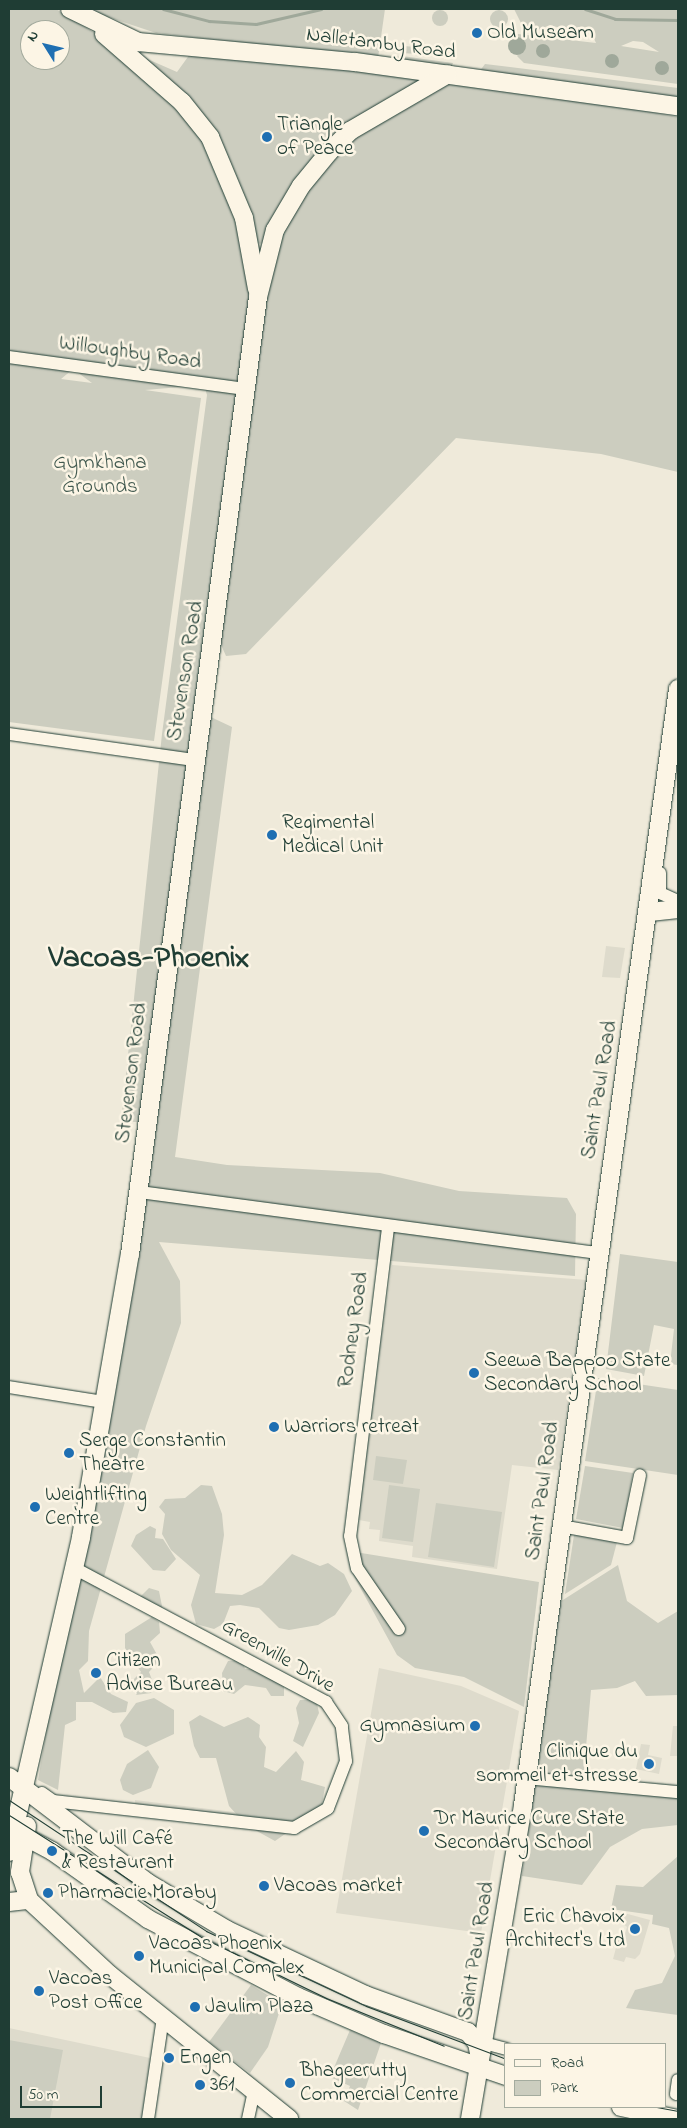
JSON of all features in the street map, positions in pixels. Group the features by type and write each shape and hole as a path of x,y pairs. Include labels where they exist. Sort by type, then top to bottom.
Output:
{"street":[{"name":"Nalletamby Road","path":"77,13 138,42 448,74 678,106"},
{"name":"Stevenson Road","path":"77,13 182,102 210,137 244,218 258,297"},
{"name":"Stevenson Road","path":"15,1858 16,1832 28,1789 74,1568 140,1192 195,760 213,656 258,297 275,230 301,186 329,152 350,131 448,74"},
{"path":"605,96 678,112"},
{"name":"Willoughby Road","path":"9,357 245,389"},
{"name":"Saint Paul Road","path":"470,2119 489,2019 526,1778 598,1253 650,912 678,689"},
{"path":"9,734 195,760"},
{"path":"661,826 664,840 658,885 664,897 678,900"},
{"path":"650,912 678,909"},
{"path":"140,1192 388,1228 598,1253"},
{"name":"Rodney Road","path":"388,1228 359,1438 350,1536 357,1568 399,1629"},
{"path":"9,1387 104,1402"},
{"path":"561,1526 628,1538 640,1475"},
{"name":"Greenville Drive","path":"28,1789 53,1801 294,1828 328,1808 346,1761 342,1726 326,1702 74,1568"},
{"path":"9,1777 28,1789 148,1883 227,1930 365,1995 468,2032 477,2043 479,2068"},
{"path":"526,1778 678,1792"},
{"path":"16,1832 52,1851 185,1940 375,2031 504,2075"},
{"path":"52,1851 15,1858 29,1900 163,2017 289,2119"},
{"path":"9,1902 29,1900"},
{"path":"148,2119 163,2017"},
{"path":"468,2032 480,2029 489,2019"},
{"path":"484,2043 504,2048"},
{"path":"673,2093 678,2080"},
{"path":"248,2119 254,2091"},
{"path":"626,2108 678,2119"}],"shaded area":[{"path":"517,37 523,40 526,46 523,52 517,55 511,52 508,46 511,40"},
{"path":"540,44 546,44 550,51 546,58 540,58 536,54 536,48"},
{"path":"609,54 615,54 619,61 615,68 609,68 605,64 605,58"},
{"path":"659,61 665,61 669,68 665,75 659,75 655,71 655,65"},
{"path":"606,946 625,948 620,978 602,977"},
{"name":"Seewa Bappoo State Secondary School","path":"392,1265 587,1280 558,1470 512,1465 497,1569 412,1557 413,1546 379,1541 380,1530 369,1529 370,1522 353,1519"},
{"name":"Dr Maurice Cure State Secondary School","path":"379,1668 461,1686 519,1711 481,1933 336,1913"},
{"path":"673,1726 678,1726 678,1756 670,1756"},
{"name":"Clinique du sommeil et stresse","path":"641,1744 650,1745 648,1755 662,1758 659,1774 636,1769"},
{"path":"135,1800 258,1815 258,1819 135,1805"},
{"path":"624,1913 650,1920 640,1954 635,1959 626,1957 624,1962 613,1959 620,1933 625,1934 627,1927 622,1923"},
{"path":"9,2028 150,2058 142,2119 9,2119"}],"green space":[{"name":"Gymkhana Grounds","path":"9,9 56,9 111,43 177,72 190,54 406,72 423,87 450,75 678,117 678,472 601,454 456,438 246,654 226,656 218,638 198,711 232,727 175,1157 227,1165 380,1173 459,1191 567,1198 576,1214 575,1276 159,1242 180,1281 181,1323 146,1426 89,1631 88,1661 79,1670 84,1693 100,1677 111,1694 128,1702 126,1712 113,1713 92,1702 76,1702 76,1720 65,1725 58,1790 38,1780 150,1123 121,1121 162,734 207,395 204,385 145,390 201,398 154,741 9,722","holes":["250,243 268,244 271,273","73,369 92,383 61,379"]},
{"path":"84,9 385,9 378,58 156,33"},
{"path":"514,9 678,9 678,84 524,63 517,56 526,45 516,38 518,34 596,43 590,30 581,27 570,31 550,25 533,32 524,29","holes":["633,41 643,42 659,52 621,46"]},
{"path":"437,10 443,10 448,15 446,24 437,26 432,21 432,15"},
{"path":"499,10 505,13 508,19 505,25 499,28 493,25 490,19 493,13"},
{"path":"403,46 431,48 430,55 403,53"},
{"path":"402,56 453,63 451,68 403,62"},
{"path":"485,64 678,88 678,102 479,72"},
{"path":"620,1254 678,1262 678,1365 670,1364 674,1329 654,1325 644,1376 606,1369"},
{"path":"598,1378 678,1390 678,1475 585,1461"},
{"path":"376,1456 407,1460 403,1484 373,1480"},
{"path":"585,1466 633,1473 623,1528 576,1519"},
{"path":"201,1485 212,1486 222,1514 224,1535 215,1593 242,1595 262,1585 292,1554 320,1566 328,1563 344,1574 352,1591 335,1615 318,1625 289,1630 279,1628 259,1608 240,1605 230,1606 223,1624 214,1629 196,1624 191,1605 200,1575 171,1550 162,1534 165,1514 159,1507 165,1499 185,1498"},
{"path":"389,1485 420,1489 413,1542 382,1538"},
{"path":"436,1503 502,1512 494,1567 428,1557"},
{"path":"150,1526 156,1529 155,1538 163,1539 176,1559 165,1571 153,1570 131,1546 136,1535"},
{"path":"574,1535 617,1542 611,1565 565,1594"},
{"path":"349,1551 539,1582 524,1707 464,1677 415,1668 397,1655 350,1569"},
{"path":"618,1565 627,1601 658,1623 678,1611 678,1695 646,1696 635,1681 617,1688 591,1690 584,1770 616,1787 678,1787 678,1825 642,1829 610,1847 582,1885 522,1876 555,1605"},
{"path":"149,1588 159,1591 163,1611 139,1598"},
{"path":"152,1617 159,1622 160,1633 150,1642 160,1660 149,1672 154,1685 151,1693 136,1695 134,1679 141,1672 125,1648 125,1634"},
{"path":"242,1660 245,1669 259,1669 284,1682 284,1696 271,1696 266,1688 245,1685 234,1694 223,1691 222,1673 228,1661"},
{"path":"154,1698 174,1710 174,1734 146,1747 124,1737 120,1725 136,1703"},
{"path":"316,1699 319,1713 303,1747 293,1741 299,1723 296,1708 300,1700"},
{"path":"200,1715 224,1727 248,1717 260,1725 259,1737 266,1747 264,1767 276,1772 296,1751 304,1762 301,1780 325,1787 321,1809 275,1841 246,1825 229,1806 216,1758 200,1758 194,1746 189,1722"},
{"path":"148,1750 159,1767 151,1788 133,1795 123,1790 120,1780 127,1764"},
{"path":"678,1856 678,2015 626,2008 635,1990 662,1983 675,1956 669,1928 652,1924 653,1915 611,1909 616,1885 643,1887"},
{"path":"251,1985 282,2004 268,2047 250,2073 209,2042"},
{"path":"350,2030 381,2043 358,2110 344,2101 350,2086 330,2077"},
{"path":"9,2040 63,2050 50,2119 9,2118"}],"waterway":[{"path":"163,9 209,21 256,24 321,9"},
{"path":"585,9 615,19 678,20"}],"tram line":[{"path":"9,1800 206,1931 366,2006 504,2058"},
{"path":"9,1815 203,1938 326,1998 444,2046"},
{"path":"662,2108 678,2111"}],"place":[{"name":"Old Museam","path":"477,33"},
{"name":"Triangle of Peace","path":"267,137"},
{"name":"Regimental Medical Unit","path":"272,835"},
{"name":"Seewa Bappoo State Secondary School","path":"474,1373"},
{"name":"Warriors retreat","path":"274,1427"},
{"name":"Serge Constantin Theatre","path":"69,1453"},
{"name":"Weightlifting Centre","path":"35,1507"},
{"name":"Citizen Advise Bureau","path":"96,1673"},
{"name":"Gymnasium","path":"475,1726"},
{"name":"Clinique du sommeil et stresse","path":"649,1764"},
{"name":"Dr Maurice Cure State Secondary School","path":"424,1831"},
{"name":"The Will Café & Restaurant","path":"52,1851"},
{"name":"Vacoas market","path":"264,1886"},
{"name":"Pharmacie Moraby","path":"48,1893"},
{"name":"Eric Chavoix Architect's Ltd","path":"635,1929"},
{"name":"Vacoas Phoenix Municipal Complex","path":"139,1956"},
{"name":"Vacoas Post Office","path":"39,1991"},
{"name":"Jaulim Plaza","path":"195,2007"},
{"name":"Engen","path":"169,2058"},
{"name":"Bhageerutty Commercial Centre","path":"290,2083"},
{"name":"361","path":"200,2085"}],"district":[{"name":"Vacoas-Phoenix","path":"149,959"}]}
